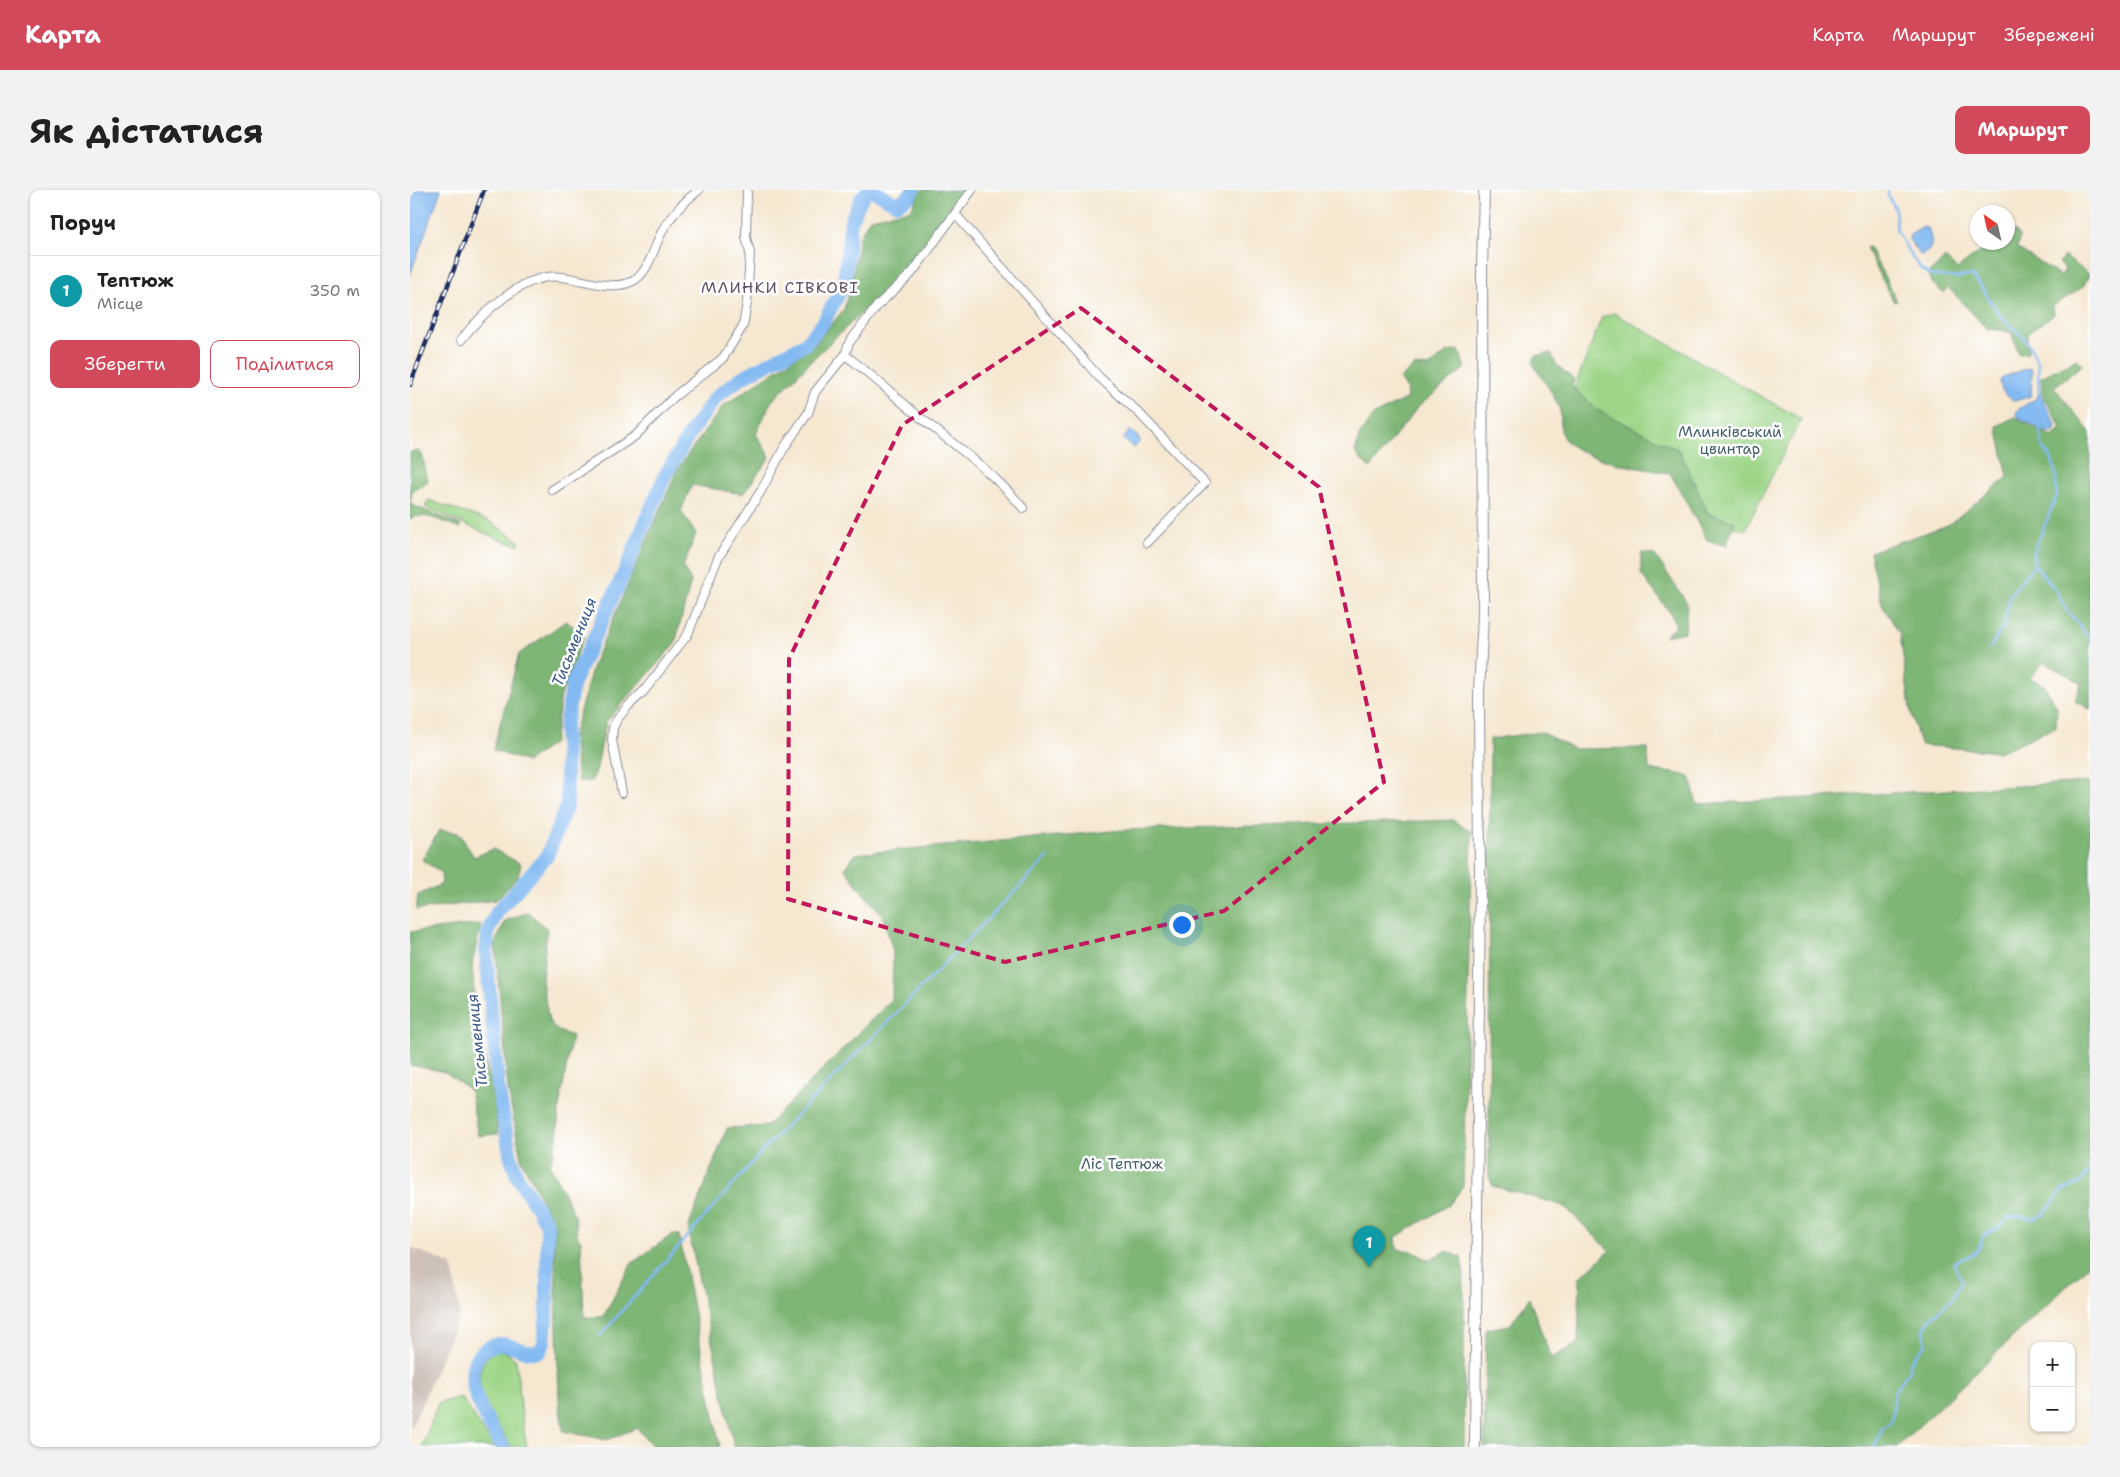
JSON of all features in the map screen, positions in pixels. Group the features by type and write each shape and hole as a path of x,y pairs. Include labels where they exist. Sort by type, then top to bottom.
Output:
{"street":[{"path":"461,340 497,302 536,280 550,276 591,283 619,284 638,278 649,263 657,239 667,223 679,208 699,190"},
{"path":"552,490 635,436 675,396 715,366 727,352 743,326 747,303 750,253 746,237 747,190"},
{"path":"622,793 614,754 613,728 627,707 644,691 688,634 718,558 761,491 784,448 808,413 815,392 845,355 849,343 878,305 912,273 972,190"},
{"path":"1475,1447 1480,876 1479,692 1483,592 1482,268 1484,190"},
{"path":"956,214 1099,377 1139,412 1205,483 1148,543"},
{"path":"845,355 872,375 915,413 1002,483 1023,508"}],"highlighted area":[{"path":"1081,308 1319,487 1384,782 1224,911 1005,962 788,899 789,659 902,425"}],"shaded area":[{"path":"410,1247 452,1265 460,1315 410,1430"}],"green space":[{"path":"920,190 968,190 917,259 771,402 756,434 770,457 743,494 692,485 681,511 696,534 683,567 691,581 675,644 606,722 596,772 591,781 578,781 573,736 593,665 678,468 723,406 815,344 844,309 851,286 859,237 870,218 911,210"},
{"path":"2015,232 2020,236 2017,248 2061,276 2065,269 2059,263 2064,256 2089,274 2083,287 2053,306 2054,314 2027,334 2028,353 2019,354 2011,332 1986,328 1948,287 1943,293 1931,282 1928,274 1945,258 1957,269 1982,250 2015,250"},
{"path":"1869,247 1897,301 1894,302 1866,248"},
{"name":"Млинківський цвинтар","path":"1614,313 1801,419 1745,530 1707,519 1677,451 1590,411 1573,391 1602,317"},
{"path":"1459,350 1465,368 1418,407 1370,468 1355,452 1359,436 1372,416 1407,398 1406,388 1400,379 1414,366 1429,367 1447,352"},
{"path":"1551,353 1556,364 1574,380 1572,386 1597,410 1679,450 1708,513 1735,522 1726,546 1707,540 1670,473 1628,466 1596,457 1582,452 1563,437 1559,406 1533,364 1535,356"},
{"path":"2077,359 2082,365 2054,387 2090,432 2090,709 2075,701 2081,683 2044,662 2030,678 2044,685 2057,708 2056,727 1999,752 1920,745 1910,708 1900,634 1882,605 1870,552 1948,525 2008,477 1997,426 2015,417 2053,437 2061,428 2042,393 2041,377"},
{"path":"417,450 422,454 428,481 412,492 410,504 410,452"},
{"path":"428,500 489,521 519,541 519,545 503,541 425,507"},
{"path":"410,504 461,525 460,528 428,517 421,516 410,519"},
{"path":"1641,553 1655,555 1687,603 1685,632 1665,636 1676,626 1671,614 1641,574"},
{"path":"566,621 584,635 561,695 554,743 527,762 493,750 519,654"},
{"path":"1541,732 1574,749 1648,748 1649,769 1690,776 1697,804 2090,782 2090,1264 1897,1447 1484,1447 1486,1329 1510,1325 1529,1298 1551,1358 1578,1343 1580,1277 1610,1251 1564,1206 1493,1186 1489,1177 1490,739"},
{"name":"Ліс Тептюж","path":"1453,820 1472,832 1463,1187 1449,1205 1396,1237 1397,1249 1412,1251 1428,1260 1447,1251 1461,1257 1464,1276 1464,1447 734,1447 688,1228 727,1128 767,1126 892,999 893,951 882,914 845,869 855,854 1123,830"},
{"path":"439,830 459,833 474,857 493,849 521,864 518,877 496,900 416,910 418,895 442,884 441,872 422,860"},
{"path":"528,912 547,929 542,981 549,1021 558,1031 572,1036 559,1108 557,1140 550,1165 575,1216 577,1235 581,1241 584,1317 603,1317 632,1263 673,1234 679,1235 720,1447 653,1447 637,1428 607,1440 563,1431 559,1400 554,1225 521,1159 508,1088 495,943 505,921"},
{"path":"481,924 472,965 476,1019 494,1097 498,1134 478,1136 470,1090 445,1072 410,1065 410,932"},
{"path":"497,1350 508,1353 516,1360 527,1447 511,1447 496,1424 483,1397 480,1371 485,1359"},
{"path":"461,1397 494,1447 422,1447 438,1403"}],"water":[{"path":"410,190 441,190 410,275"},
{"path":"1923,227 1928,228 1931,244 1928,251 1920,255 1909,239 1910,235"},
{"path":"2029,368 2032,370 2031,396 2015,401 2004,393 2000,381 2003,377"},
{"path":"2039,391 2056,426 2054,431 2049,433 2018,417 2016,413 2019,409 2037,398"},
{"path":"1130,430 1139,438 1140,442 1134,448 1123,439"}],"waterway":[{"name":"Тисьмениця","path":"503,1447 478,1402 472,1377 474,1365 481,1353 499,1344 510,1345 529,1352 540,1351 544,1342 547,1313 547,1224 517,1176 510,1154 498,1086 486,953 488,931 497,912 547,856 567,805 565,727 573,683 625,571 665,475 691,432 715,398 741,378 805,344 823,323 844,284 851,220 862,197 868,191 874,191 897,204 909,196 913,190"},
{"path":"1888,190 1888,196 1895,208 1897,231 1913,259 1922,270 1930,275 1957,278 1972,276 1979,283 2000,316 2026,340 2038,362 2039,393"},
{"path":"2039,426 2043,449 2050,456 2055,469 2057,495 2033,554 2034,564 2057,592 2065,608 2090,639"},
{"path":"1990,648 2004,625 2010,595 2034,565"},
{"path":"600,1336 765,1148 1048,857"},
{"path":"1874,1447 1882,1429 1892,1421 1895,1391 1908,1372 1911,1361 1926,1344 1924,1330 1929,1320 1952,1299 1962,1281 1954,1262 1974,1254 1978,1250 1984,1235 1997,1229 2008,1217 2020,1216 2033,1219 2044,1214 2062,1191 2080,1183 2090,1169"}],"railway":[{"path":"410,385 484,190"}],"place":[{"name":"Тептюж","path":"1369,1267"}],"district":[{"name":"МЛИНКИ СІВКОВІ","path":"780,287"}]}
